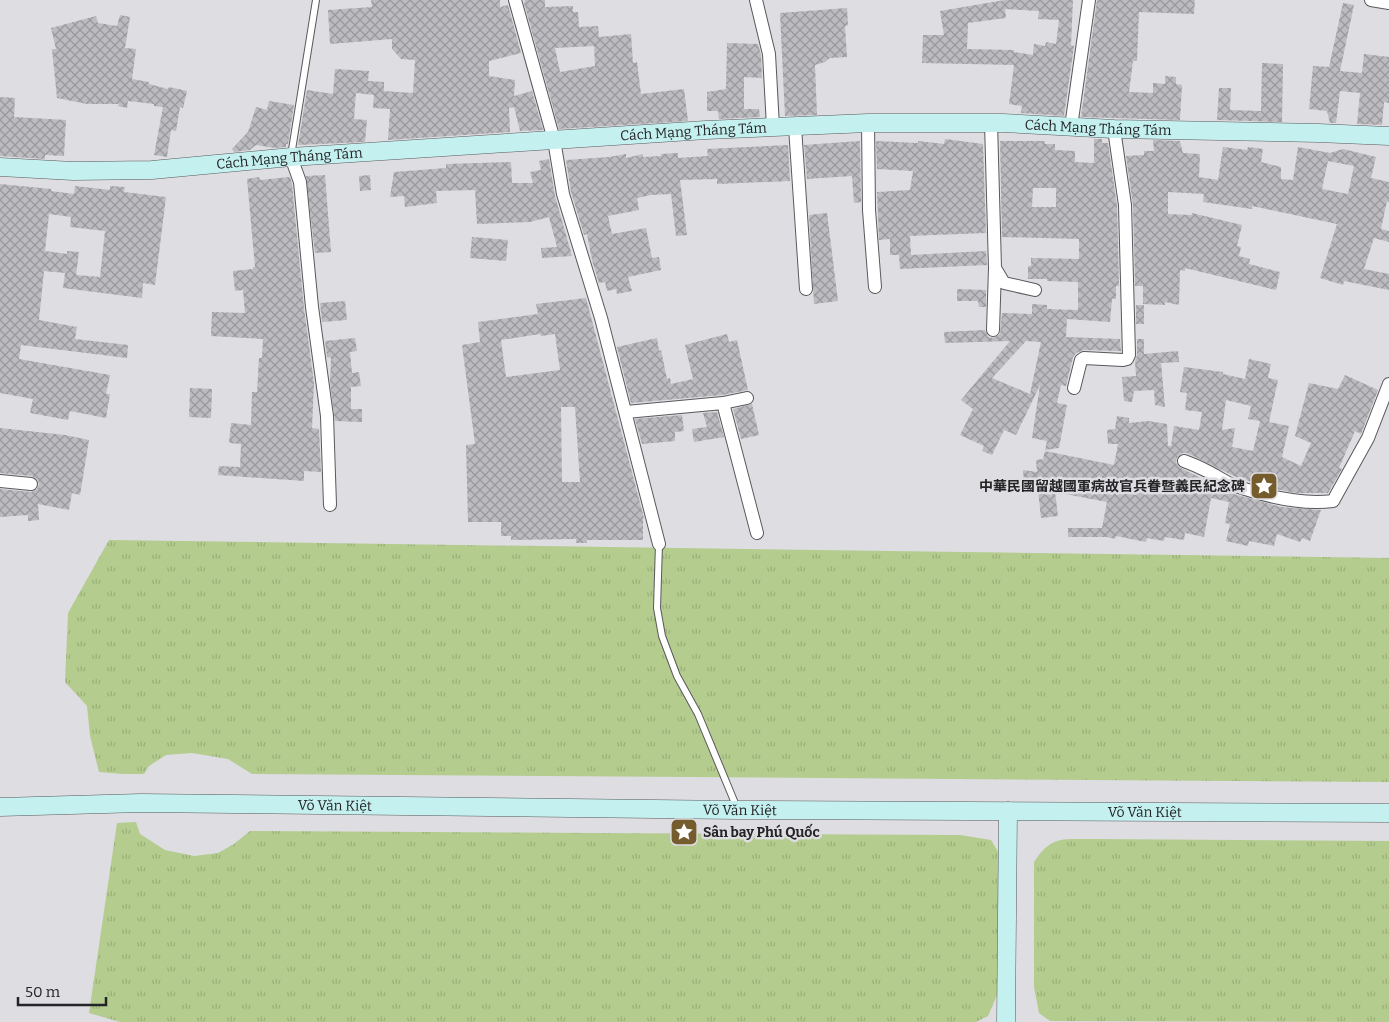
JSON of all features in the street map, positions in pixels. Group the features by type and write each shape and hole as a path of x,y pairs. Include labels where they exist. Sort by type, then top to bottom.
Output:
{"street":[{"path":"515,0 554,140 563,194 601,318 659,544"},
{"path":"756,0 769,54 773,127"},
{"path":"1071,127 1089,0"},
{"path":"1371,0 1389,3"},
{"name":"Cách Mạng Tháng Tám","path":"0,167 72,171 152,170 291,157 706,130 868,123 990,122 1114,129 1389,136"},
{"path":"990,122 994,268 993,330"},
{"path":"868,123 869,210 875,287"},
{"path":"795,127 806,290"},
{"path":"1074,388 1081,360 1084,358 1122,360 1127,359 1129,355 1125,205 1114,129"},
{"path":"291,157 300,182 312,308 327,416 330,505"},
{"path":"994,268 1004,284 1034,290"},
{"path":"1184,461 1232,484 1267,495 1297,500 1333,501 1386,404 1389,384"},
{"path":"626,412 747,398"},
{"path":"723,402 757,533"},
{"path":"0,481 31,484"},
{"name":"Võ Văn Kiệt","path":"0,807 141,804 1389,814"},
{"path":"1006,1022 1008,811"}],"lane":[{"path":"291,157 316,0"},
{"path":"659,544 657,608 662,636 677,676 698,714 738,810"}],"green space":[{"path":"109,540 1389,558 1389,782 252,774 228,759 192,753 166,755 149,766 144,774 99,772 90,736 87,706 65,682 68,613"},
{"path":"136,822 140,834 165,850 194,856 218,853 234,844 250,831 960,835 991,840 1000,855 997,995 988,1016 976,1022 120,1022 89,1013 117,823"},
{"path":"1068,839 1389,841 1389,1022 1050,1021 1039,1013 1034,987 1034,862 1047,846 1054,842"}],"building":[{"path":"371,0 500,0 500,7 508,5 521,53 489,61 489,76 515,80 514,96 532,91 543,130 520,131 514,107 509,108 510,132 388,140 390,109 373,108 374,95 356,93 354,119 367,120 365,142 298,145 307,90 333,94 335,69 369,71 368,81 384,82 384,91 413,93 415,60 401,59 392,49 392,39 330,44 328,10 372,7"},
{"path":"525,0 545,0 545,7 573,6 573,12 578,12 579,27 598,26 599,37 631,34 633,63 637,62 641,94 684,89 688,121 559,129 524,3","holes":["594,46 595,66 560,72 555,48"]},
{"path":"1005,0 1073,0 1071,45 1074,46 1064,116 1021,113 1022,106 1009,104 1014,65 922,63 923,35 944,35 940,11","holes":["1005,9 1039,11 1038,19 1059,20 1056,44 1046,42 1045,46 1034,44 1033,55 1014,52 1014,50 967,49 968,23 1006,18"]},
{"path":"1097,0 1195,0 1194,14 1139,12 1137,61 1133,61 1129,92 1153,93 1153,83 1165,84 1165,76 1176,77 1176,84 1182,85 1180,120 1081,117"},
{"path":"1343,3 1354,5 1340,71 1362,73 1364,54 1389,57 1389,103 1384,102 1382,125 1357,124 1360,93 1340,91 1336,123 1330,123 1327,111 1309,109 1313,66 1329,67"},
{"path":"847,8 848,25 845,26 847,57 830,58 825,62 815,65 817,115 785,116 780,13"},
{"path":"120,15 130,17 125,48 136,49 132,79 149,82 149,84 168,89 169,87 187,91 183,108 180,107 176,131 171,130 167,157 154,155 163,107 128,101 127,108 118,106 119,104 87,104 57,98 52,49 56,49 51,28 96,16 98,23 117,26"},
{"path":"727,43 758,44 761,55 762,78 744,77 744,109 759,109 760,117 719,119 718,111 707,111 707,92 726,89"},
{"path":"1262,63 1283,64 1282,122 1217,120 1219,88 1231,88 1230,110 1261,111"},
{"path":"0,97 15,98 14,117 66,120 64,156 45,155 45,159 0,156"},
{"path":"269,101 294,105 286,147 275,148 256,145 250,150 234,152 232,149 248,132 256,107 267,110"},
{"path":"945,139 983,144 986,233 910,236 911,255 986,251 987,265 900,269 899,255 890,255 890,239 879,240 877,192 910,190 913,171 877,169 876,141 918,143 918,141 944,144"},
{"path":"1094,139 1102,139 1102,143 1108,143 1117,206 1119,286 1116,286 1116,299 1112,299 1110,322 1067,319 1066,337 1120,339 1121,351 1084,350 1076,353 1073,357 1066,386 1061,385 1057,403 1067,405 1059,448 1045,450 1047,441 1032,438 1040,385 1016,435 1004,430 992,455 982,451 984,446 960,435 973,409 961,400 1010,341 945,343 944,332 985,330 988,337 993,338 1000,334 1002,313 1032,314 1032,304 1047,305 1047,309 1078,310 1078,282 1028,279 1028,266 1031,266 1031,258 1079,259 1079,239 1002,237 1000,141 1045,141 1045,144 1055,144 1055,150 1075,151 1075,162 1094,163","holes":["1033,188 1056,188 1056,207 1032,207","1026,341 1041,342 1030,394 992,378"]},
{"path":"1153,140 1180,141 1183,153 1200,154 1199,177 1218,180 1223,147 1247,150 1248,147 1263,149 1261,162 1281,167 1281,179 1293,180 1298,147 1330,153 1343,149 1376,157 1371,178 1389,182 1389,202 1387,201 1381,229 1389,231 1389,242 1374,238 1364,269 1389,274 1389,290 1344,281 1343,285 1320,278 1337,224 1252,206 1252,209 1203,202 1204,194 1168,192 1168,214 1192,215 1192,213 1242,225 1237,246 1241,247 1239,256 1250,259 1249,264 1280,272 1276,290 1185,268 1185,271 1180,270 1179,305 1165,302 1165,305 1143,304 1143,286 1135,286 1133,205 1126,156 1144,155 1144,151 1154,151","holes":["1328,161 1354,166 1348,194 1322,189"]},
{"path":"860,141 861,202 854,203 852,176 807,179 804,145"},
{"path":"788,145 790,181 717,184 717,179 680,180 687,235 676,236 671,194 637,198 639,210 608,216 612,234 646,228 652,258 659,257 661,270 628,277 632,291 617,294 616,289 607,291 605,282 599,283 587,234 584,235 571,192 566,160 626,154 626,158 643,154 643,157 678,153 678,158 708,156 707,149"},
{"path":"549,159 555,196 572,256 542,258 541,248 557,247 549,217 530,222 477,224 475,190 436,191 437,203 405,207 404,196 390,197 394,172 446,168 446,164 511,162 512,183 533,183 530,172 541,170 539,161"},
{"path":"325,175 331,252 315,253 306,176"},
{"path":"370,175 371,190 360,191 359,176"},
{"path":"259,177 260,180 290,177 292,184 304,308 314,383 312,428 319,429 321,472 304,471 304,481 218,475 219,466 240,467 241,444 229,443 231,423 251,425 252,392 257,392 259,358 262,358 263,339 211,336 212,312 245,313 243,290 235,291 233,271 253,269 255,267 247,179"},
{"path":"0,184 51,189 51,191 74,194 75,186 110,190 110,186 125,187 124,192 166,197 155,285 143,283 142,298 63,288 65,273 44,271 39,320 77,327 75,339 128,345 127,358 21,345 19,359 110,375 106,394 110,394 106,418 70,411 68,420 30,413 33,399 0,393","holes":["49,214 71,217 70,227 105,231 100,277 76,275 79,252 67,251 67,254 45,251"]},
{"path":"827,213 838,301 814,304 809,215"},
{"path":"472,237 508,240 506,261 470,258"},
{"path":"957,289 986,290 986,307 979,307 978,301 957,301"},
{"path":"586,298 644,518 643,540 587,540 587,543 576,543 576,539 511,540 511,536 501,536 501,522 468,522 466,445 475,444 462,345 480,342 478,322 538,314 536,304","holes":["540,334 541,336 555,334 560,370 506,377 501,340","561,407 575,407 580,482 562,482"]},
{"path":"345,301 347,320 322,322 320,303"},
{"path":"1136,305 1144,305 1144,324 1136,324"},
{"path":"727,334 729,342 737,340 748,390 722,395 631,403 617,347 657,338 667,379 670,378 671,384 693,379 685,345"},
{"path":"355,338 357,351 350,352 352,373 359,372 361,386 351,387 351,409 362,409 362,422 335,421 330,382 331,358 327,357 325,341"},
{"path":"1137,339 1144,339 1144,354 1178,351 1179,362 1161,363 1165,407 1155,405 1154,390 1134,391 1132,402 1124,401 1122,377 1136,376"},
{"path":"1249,359 1271,364 1268,378 1278,380 1269,422 1289,426 1282,457 1301,466 1311,443 1295,436 1309,383 1338,389 1345,375 1378,390 1361,434 1355,431 1339,468 1342,469 1328,493 1296,493 1271,488 1236,477 1187,453 1182,453 1177,458 1176,463 1181,468 1230,493 1281,507 1321,510 1310,541 1302,538 1300,542 1277,534 1274,546 1249,541 1248,546 1226,541 1230,524 1225,523 1229,502 1211,498 1204,537 1185,533 1184,540 1165,537 1164,541 1147,538 1146,542 1116,536 1115,539 1107,537 1068,537 1068,528 1102,528 1107,502 1055,492 1058,516 1041,518 1038,490 1025,492 1023,470 1037,472 1036,460 1043,459 1045,451 1114,465 1118,444 1108,444 1107,430 1115,429 1117,416 1129,418 1129,423 1148,421 1167,424 1168,446 1171,446 1174,426 1199,430 1202,412 1185,410 1187,393 1180,392 1184,367 1223,372 1223,374 1245,379","holes":["1226,400 1251,406 1248,419 1260,421 1253,451 1232,447 1235,428 1222,430"]},
{"path":"190,388 212,389 211,418 189,417"},
{"path":"752,404 759,435 741,439 733,409"},
{"path":"717,412 724,437 694,442 692,429 707,427 703,413"},
{"path":"682,415 684,431 675,432 675,441 642,444 635,419"},
{"path":"0,428 65,435 89,440 80,495 72,493 69,510 38,504 39,520 28,521 28,515 0,517 0,489 31,492 37,489 39,484 38,480 32,476 0,473"}],"place":[{"name":"中華民國留越國軍病故官兵眷暨義民紀念碑","path":"1264,486"},
{"name":"Sân bay Phú Quốc","path":"684,832"}]}
